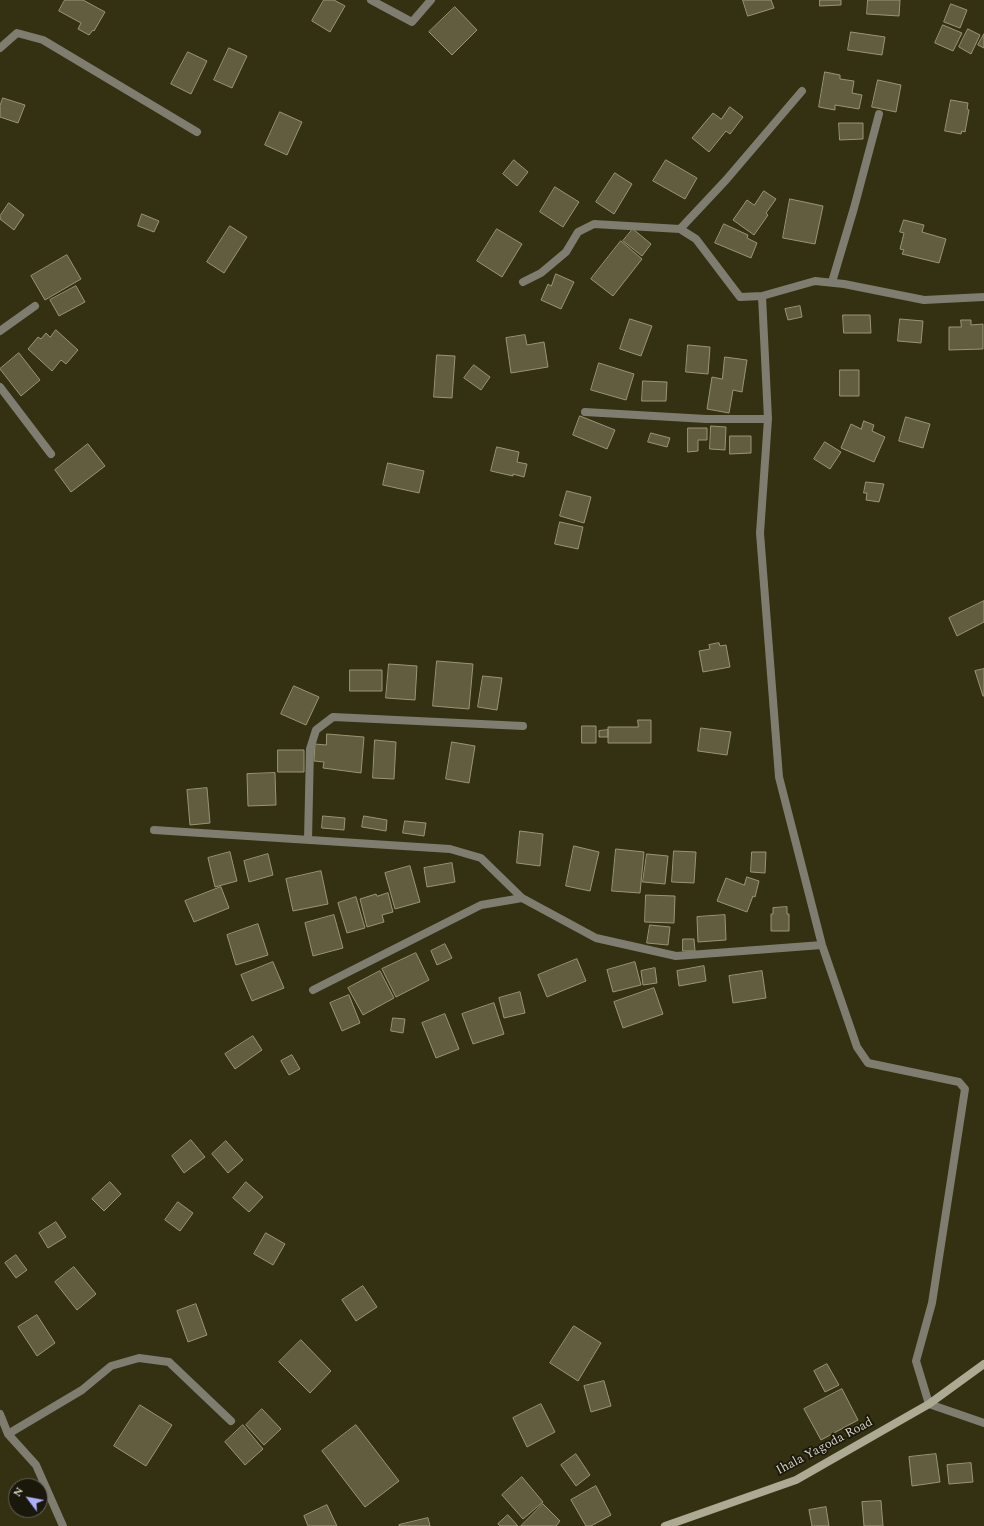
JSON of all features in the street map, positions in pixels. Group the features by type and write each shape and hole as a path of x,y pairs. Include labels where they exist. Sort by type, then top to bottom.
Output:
{"street":[{"path":"371,0 412,22 431,0"},
{"path":"0,48 17,33 43,40 197,132"},
{"path":"680,229 726,180 802,91"},
{"path":"832,282 854,208 879,114"},
{"path":"523,282 541,273 566,252 578,232 594,224 680,229 696,240 740,297 762,296 815,281 832,282 924,300 984,297"},
{"path":"762,296 768,419 760,533 779,777 822,945 857,1047 868,1063 959,1082 965,1089 932,1303 916,1361 929,1404 984,1423"},
{"path":"0,331 34,306"},
{"path":"0,387 51,454"},
{"path":"585,412 706,419 768,419"},
{"path":"308,840 310,749 316,730 333,717 523,726"},
{"path":"154,830 450,849 481,858 522,898 596,938 676,956 822,945"},
{"path":"313,990 481,905 522,898"},
{"path":"8,1434 82,1390 111,1366 139,1358 169,1362 231,1421"},
{"name":"Ihala Yagoda Road","path":"665,1526 796,1480 929,1404 984,1364"},
{"path":"0,1414 8,1434 36,1465 63,1526"}],"building":[{"path":"65,0 83,0 105,12 94,31 93,30 89,35 78,29 81,23 59,11"},
{"path":"324,0 334,0 345,6 330,32 312,21"},
{"path":"743,0 771,0 774,8 748,16"},
{"path":"820,0 841,0 841,5 820,6"},
{"path":"868,0 900,0 899,16 867,14"},
{"path":"951,4 967,10 960,28 944,22"},
{"path":"455,7 477,30 452,55 429,32"},
{"path":"943,25 962,33 953,51 935,43"},
{"path":"968,29 980,35 971,54 959,47"},
{"path":"851,32 885,37 882,55 848,50"},
{"path":"984,34 984,48 978,45"},
{"path":"229,48 247,56 232,88 214,80"},
{"path":"188,52 207,61 191,94 171,84"},
{"path":"825,72 840,75 840,79 854,81 852,93 862,95 859,109 835,105 835,110 819,107"},
{"path":"878,80 901,85 896,112 872,107"},
{"path":"3,98 25,105 18,123 0,117 0,106"},
{"path":"951,100 968,103 967,109 969,110 965,132 962,131 961,134 945,131"},
{"path":"730,107 743,117 730,134 726,131 709,152 692,138 713,113 721,119"},
{"path":"280,112 302,122 287,155 265,145"},
{"path":"839,123 863,123 863,139 840,140"},
{"path":"514,160 528,172 517,186 503,174"},
{"path":"666,160 697,178 685,199 653,181"},
{"path":"615,173 632,184 614,214 596,202"},
{"path":"555,187 579,202 563,227 540,212"},
{"path":"764,191 776,199 766,213 768,215 754,235 733,220 747,200 754,205"},
{"path":"790,199 823,206 815,244 783,238"},
{"path":"9,203 24,215 14,230 0,219 0,216"},
{"path":"142,214 159,221 154,232 138,226"},
{"path":"904,220 924,225 922,232 946,239 939,263 902,254 904,250 900,249 904,233 900,232"},
{"path":"724,224 748,235 747,238 757,243 751,258 715,243"},
{"path":"230,226 247,237 224,273 207,262"},
{"path":"497,229 522,244 502,277 477,261"},
{"path":"633,229 651,244 642,256 623,241"},
{"path":"621,241 642,259 613,296 591,279"},
{"path":"67,255 81,279 45,300 31,276"},
{"path":"556,274 574,282 561,309 541,300 548,284 551,286"},
{"path":"76,286 85,302 59,316 50,300"},
{"path":"800,306 802,317 788,320 785,309"},
{"path":"843,315 870,315 871,333 844,333"},
{"path":"630,319 652,326 641,356 620,349"},
{"path":"900,319 923,321 921,343 898,341"},
{"path":"961,320 971,320 971,325 983,324 983,349 949,350 949,327 961,327"},
{"path":"56,330 78,350 66,364 61,360 52,371 28,349 38,337 41,339 46,333 50,337"},
{"path":"525,335 527,345 544,342 548,367 511,373 506,338"},
{"path":"688,345 710,347 708,374 686,372"},
{"path":"19,353 40,380 21,396 0,369"},
{"path":"437,355 455,356 452,398 434,397"},
{"path":"725,357 747,360 742,392 733,390 729,413 707,409 712,377 722,379"},
{"path":"599,363 634,374 626,400 591,390"},
{"path":"474,365 490,377 481,390 464,378"},
{"path":"840,370 859,370 859,396 840,396"},
{"path":"643,381 667,382 666,401 642,401"},
{"path":"580,416 615,430 607,449 573,435"},
{"path":"906,417 930,424 923,448 899,441"},
{"path":"864,421 874,425 872,431 885,437 874,462 841,448 851,424 861,429"},
{"path":"711,426 726,427 725,450 710,449"},
{"path":"688,428 707,428 707,440 698,440 698,451 688,452"},
{"path":"651,433 670,438 667,447 648,442"},
{"path":"730,436 751,436 751,453 730,454"},
{"path":"825,442 841,452 830,469 814,459"},
{"path":"88,444 105,466 71,492 55,470"},
{"path":"497,447 519,452 517,462 527,464 524,477 491,471"},
{"path":"388,463 424,471 419,493 383,485"},
{"path":"866,482 884,484 879,502 866,500 867,493 864,493"},
{"path":"567,491 591,497 584,523 560,516"},
{"path":"560,522 583,527 578,549 555,544"},
{"path":"984,601 984,622 957,636 949,618"},
{"path":"719,643 720,646 726,645 730,667 703,672 699,651 710,649 709,645"},
{"path":"437,661 473,664 469,709 433,706"},
{"path":"389,664 417,666 415,700 386,698"},
{"path":"984,669 984,696 983,696 975,671"},
{"path":"350,670 382,670 382,691 350,691"},
{"path":"483,676 502,678 497,710 478,707"},
{"path":"294,686 319,697 306,725 281,714"},
{"path":"638,720 651,720 651,743 608,743 608,727 638,727"},
{"path":"582,726 596,726 596,743 582,743"},
{"path":"701,728 731,732 727,755 698,751"},
{"path":"608,730 608,737 599,737 599,731"},
{"path":"327,734 364,737 361,773 323,768 324,762 314,761 315,744 326,745"},
{"path":"375,740 396,742 394,779 373,778"},
{"path":"452,742 475,746 469,783 446,779"},
{"path":"278,750 304,750 304,772 278,772"},
{"path":"275,773 276,805 248,806 247,774"},
{"path":"207,788 210,823 190,825 187,790"},
{"path":"323,816 345,818 344,830 322,828"},
{"path":"364,816 387,820 386,831 362,827"},
{"path":"405,821 426,823 424,836 403,833"},
{"path":"520,831 543,834 540,866 517,863"},
{"path":"574,846 599,852 590,891 566,886"},
{"path":"616,849 644,852 640,893 612,891"},
{"path":"674,851 696,852 694,883 672,882"},
{"path":"230,852 237,881 215,887 208,858"},
{"path":"752,852 766,852 765,873 751,872"},
{"path":"268,854 273,875 249,882 244,861"},
{"path":"647,854 668,856 665,884 643,882"},
{"path":"452,863 455,882 427,887 424,868"},
{"path":"410,866 420,902 395,909 385,873"},
{"path":"321,871 328,904 293,911 286,879"},
{"path":"747,877 759,881 755,897 753,896 747,912 717,901 726,878 744,885"},
{"path":"221,887 229,908 194,922 185,901"},
{"path":"388,893 393,912 382,915 384,922 367,927 360,899 376,894 377,896"},
{"path":"646,895 675,896 674,923 645,922"},
{"path":"356,897 365,928 347,933 338,903"},
{"path":"787,907 787,914 789,914 789,931 771,931 771,914 773,914 773,908"},
{"path":"334,915 343,948 313,956 305,923"},
{"path":"725,915 726,940 698,942 697,917"},
{"path":"258,924 268,955 236,965 227,935"},
{"path":"650,925 670,927 668,945 647,943"},
{"path":"683,939 694,939 695,951 683,951"},
{"path":"445,944 452,958 437,965 431,951"},
{"path":"416,953 429,980 396,997 382,969"},
{"path":"577,959 586,981 547,997 538,975"},
{"path":"273,962 284,988 252,1001 241,975"},
{"path":"635,962 641,985 613,992 607,970"},
{"path":"704,966 706,981 679,986 677,971"},
{"path":"655,968 657,983 643,985 641,971"},
{"path":"380,971 394,998 363,1015 348,988"},
{"path":"762,971 766,998 733,1003 729,976"},
{"path":"654,988 663,1014 623,1028 614,1002"},
{"path":"520,992 525,1013 504,1018 499,998"},
{"path":"349,995 360,1023 342,1031 330,1003"},
{"path":"494,1003 504,1034 473,1044 462,1014"},
{"path":"445,1014 459,1049 436,1058 422,1023"},
{"path":"393,1018 405,1019 403,1033 391,1031"},
{"path":"253,1036 262,1050 235,1069 225,1054"},
{"path":"292,1055 300,1069 289,1075 281,1061"},
{"path":"191,1140 205,1157 184,1173 172,1156"},
{"path":"226,1141 243,1160 228,1173 212,1154"},
{"path":"110,1182 121,1194 104,1211 92,1199"},
{"path":"246,1182 263,1197 249,1212 233,1198"},
{"path":"178,1202 193,1213 180,1231 165,1220"},
{"path":"56,1222 66,1237 48,1248 39,1233"},
{"path":"266,1233 285,1244 273,1265 254,1254"},
{"path":"16,1255 27,1270 16,1278 5,1263"},
{"path":"74,1267 96,1294 77,1310 55,1282"},
{"path":"363,1286 377,1307 356,1321 342,1300"},
{"path":"196,1304 207,1335 188,1342 177,1311"},
{"path":"37,1315 55,1343 37,1356 18,1327"},
{"path":"574,1326 601,1343 578,1381 550,1363"},
{"path":"301,1340 331,1371 310,1393 279,1362"},
{"path":"827,1364 839,1385 825,1392 814,1371"},
{"path":"604,1381 611,1406 591,1412 584,1386"},
{"path":"842,1389 858,1420 821,1440 804,1409"},
{"path":"541,1404 555,1432 527,1447 513,1418"},
{"path":"140,1405 172,1425 146,1466 114,1446"},
{"path":"262,1409 281,1429 264,1445 246,1425"},
{"path":"243,1425 263,1449 245,1465 225,1442"},
{"path":"356,1425 399,1481 365,1507 322,1451"},
{"path":"576,1454 590,1475 576,1486 561,1465"},
{"path":"936,1454 940,1482 912,1486 909,1457"},
{"path":"971,1463 973,1482 949,1484 947,1465"},
{"path":"522,1477 543,1502 523,1519 502,1495"},
{"path":"596,1486 611,1515 591,1526 586,1526 571,1500"},
{"path":"881,1501 883,1526 864,1526 862,1502"},
{"path":"543,1504 560,1521 556,1526 521,1526"},
{"path":"327,1505 337,1526 308,1526 304,1516"},
{"path":"826,1507 829,1526 812,1526 809,1510"},
{"path":"508,1515 518,1526 500,1526 498,1524"},
{"path":"428,1518 430,1526 399,1526 399,1525"}]}
